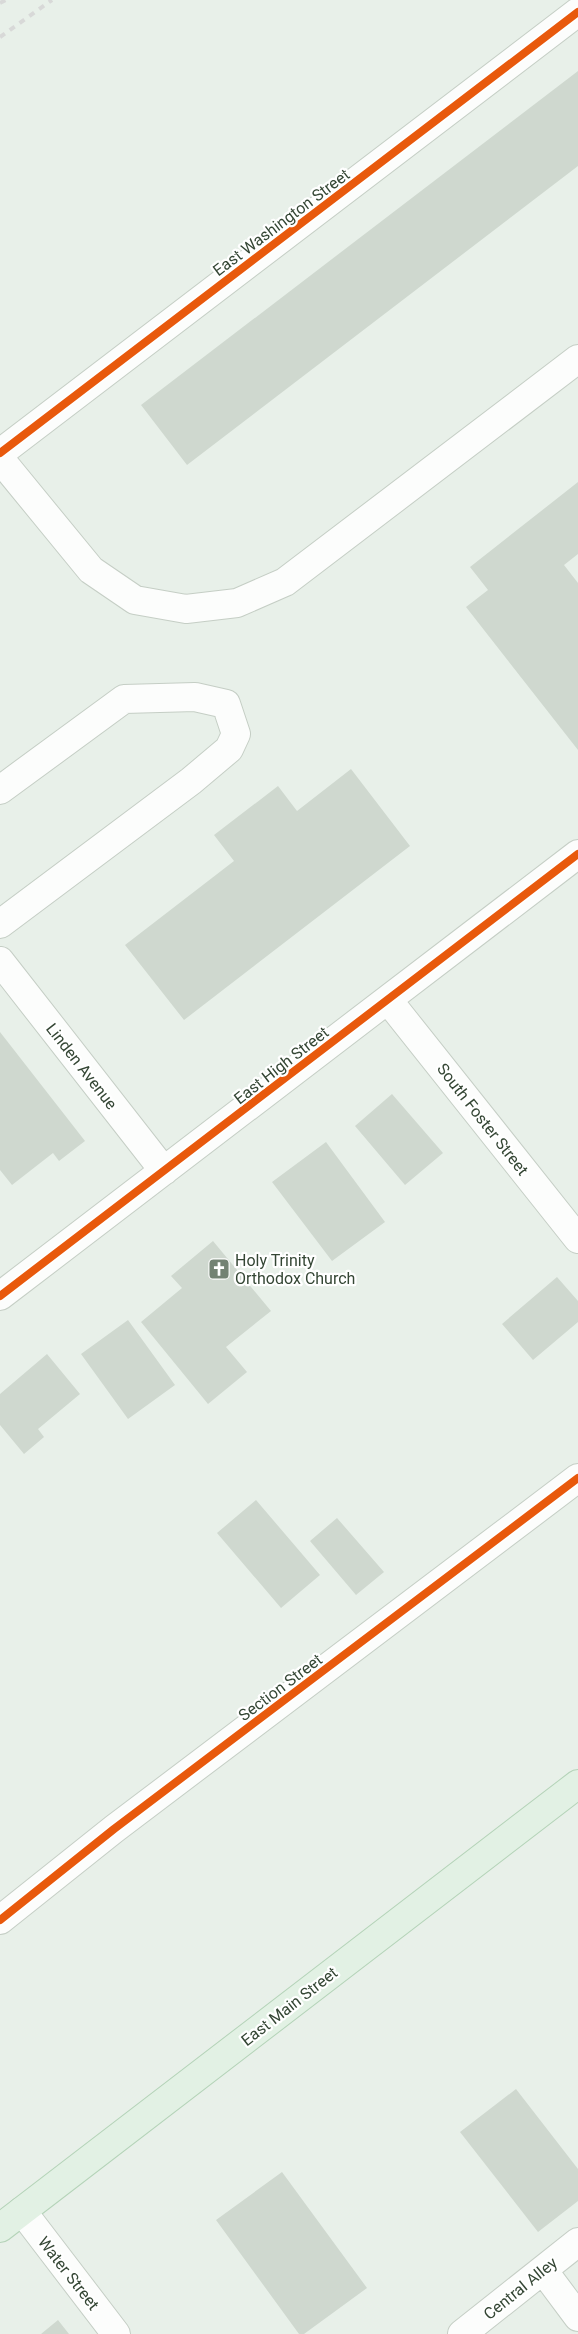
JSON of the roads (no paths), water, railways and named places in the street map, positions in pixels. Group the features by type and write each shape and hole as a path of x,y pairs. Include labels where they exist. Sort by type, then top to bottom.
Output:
{"main road":[{"name":"East Main Street","path":"0,2228 578,1784"}],"street":[{"name":"East Washington Street","path":"0,453 578,12"},
{"path":"0,459 91,570 135,600 186,609 237,604 285,582 578,359"},
{"path":"0,790 124,699 195,697 226,704 236,734 230,748 191,781 0,924"},
{"name":"East High Street","path":"0,1296 578,854"},
{"name":"Linden Avenue","path":"0,961 164,1172"},
{"name":"South Foster Street","path":"388,1000 578,1239"},
{"name":"Section Street","path":"0,1920 114,1829 578,1478"},
{"name":"Water Street","path":"22,2211 116,2334"},
{"name":"Central Alley","path":"462,2334 578,2242"},
{"path":"543,2270 578,2317"}],"railway":[{"path":"0,3 6,0"},
{"path":"0,37 52,0"}],"place":[{"name":"Holy Trinity Orthodox Church","path":"219,1269"}]}
